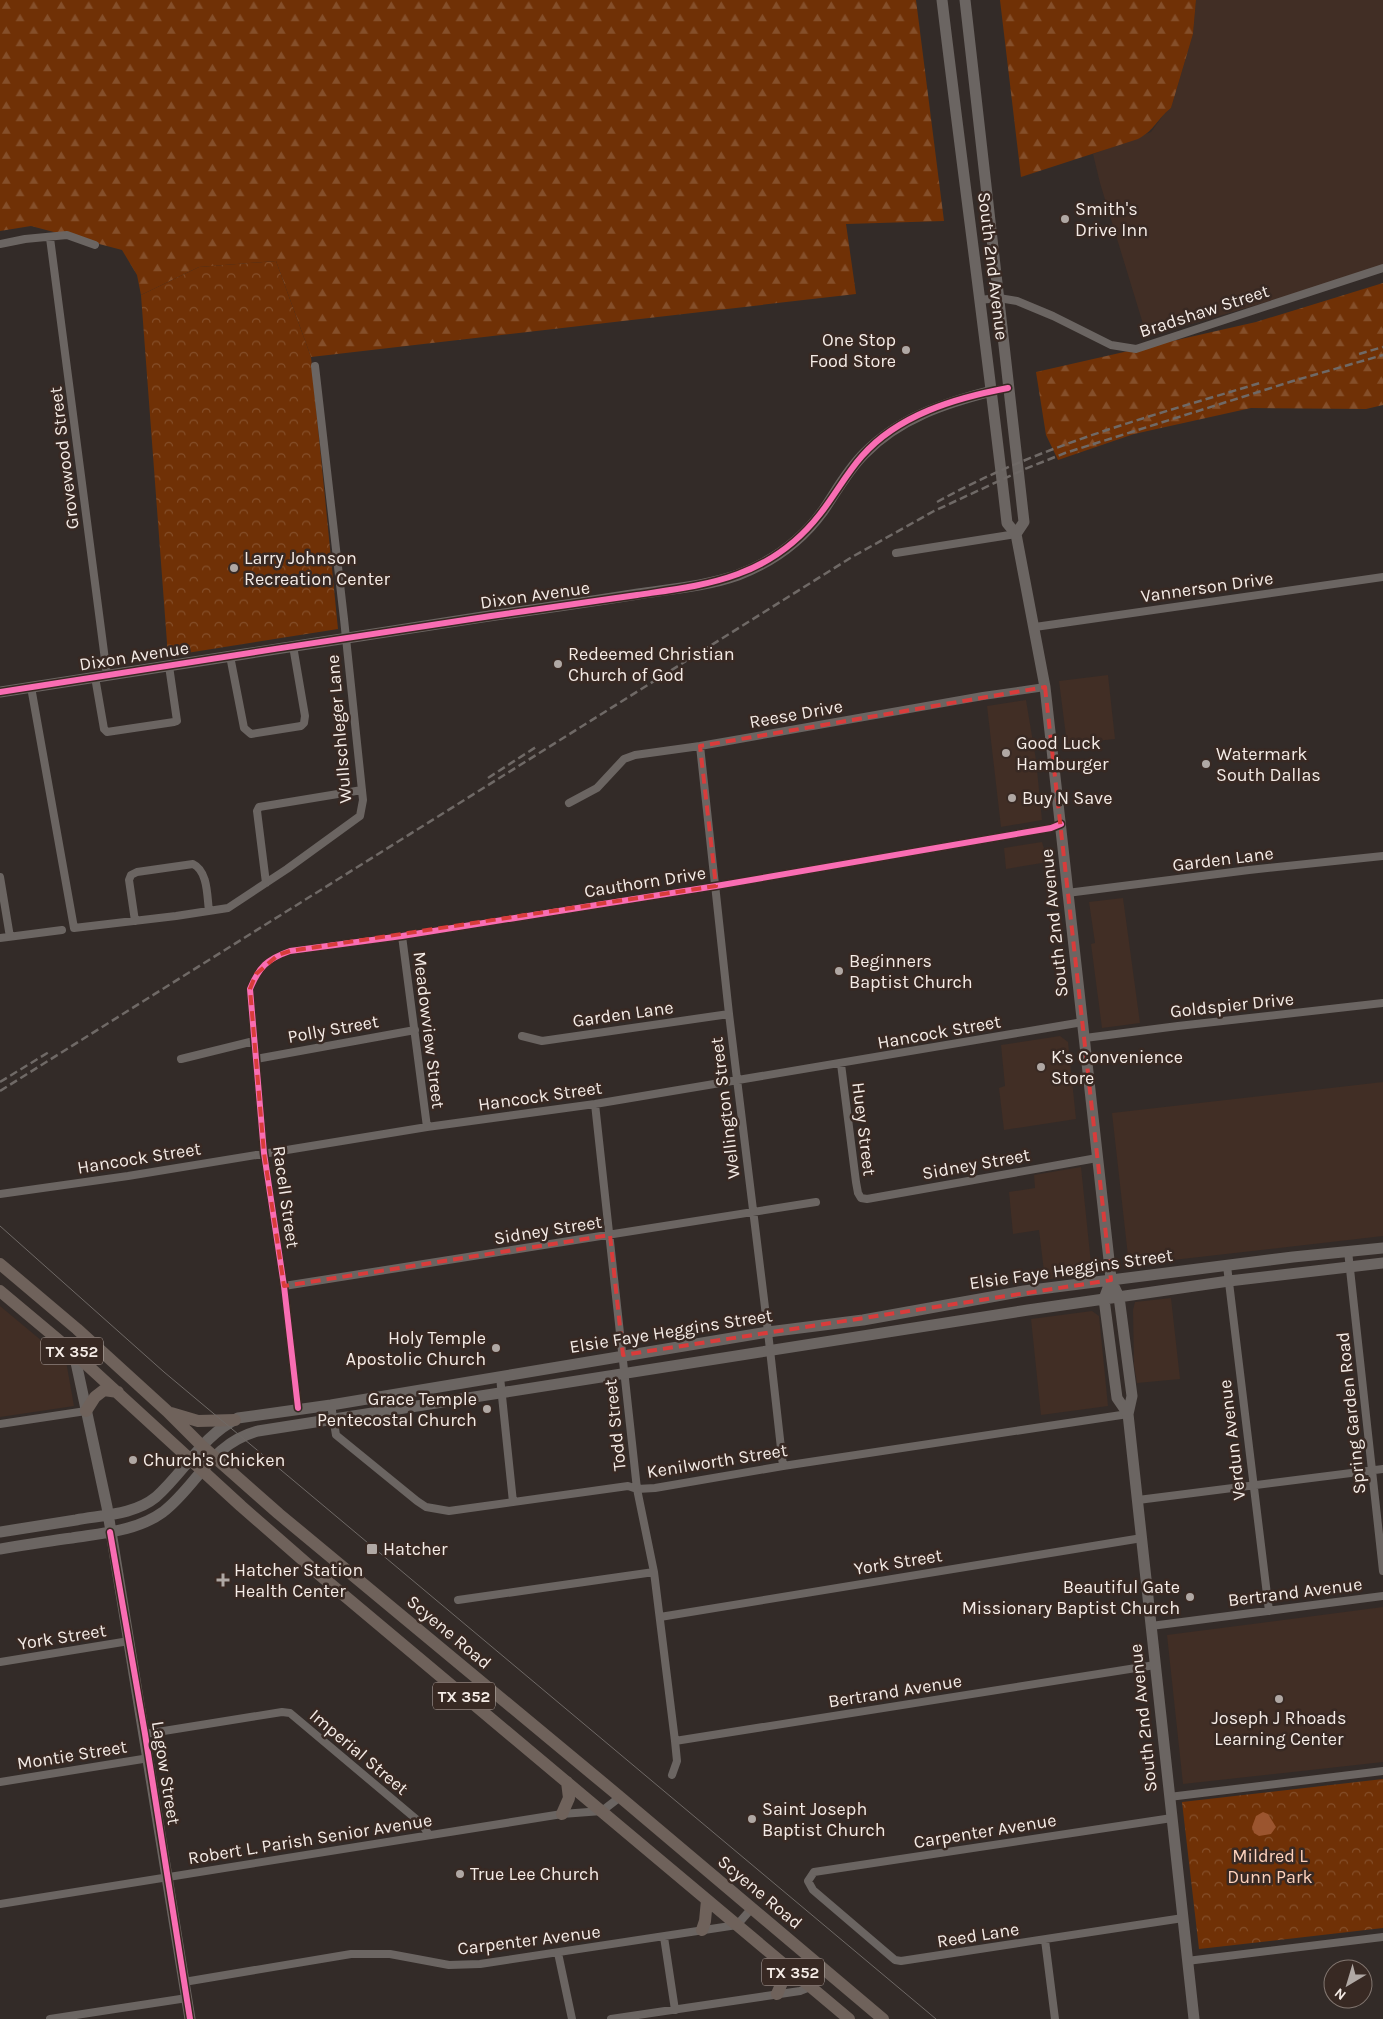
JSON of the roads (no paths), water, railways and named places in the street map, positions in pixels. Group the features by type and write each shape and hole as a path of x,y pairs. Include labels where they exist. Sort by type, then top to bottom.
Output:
{"main road":[{"name":"South 2nd Avenue","path":"942,0 1007,523 1016,534 1045,687 1085,1038 1096,1158 1111,1280 1119,1297 1132,1396 1128,1414 1194,2019"},
{"name":"South 2nd Avenue","path":"965,0 1024,522 1016,534"},
{"name":"Dixon Avenue","path":"0,692 346,637 667,590 737,575 762,564 782,552 803,534 822,512 837,488 863,455 888,433 915,417 948,402 992,391"},
{"name":"Elsie Faye Heggins Street","path":"0,1532 124,1512 155,1497 220,1428 235,1420 257,1414 331,1405 768,1332 863,1320 1024,1291 1383,1248"},
{"name":"Elsie Faye Heggins Street","path":"0,1549 110,1532 142,1523 164,1511 214,1458 235,1440 249,1434 333,1419 1028,1310 1229,1281 1383,1263"},
{"name":"Scyene Road","path":"0,1264 77,1329 167,1411 214,1458 279,1514 883,2019"},
{"name":"South 2nd Avenue","path":"1111,1280 1104,1299 1117,1398 1128,1414"},
{"name":"TX 352","path":"0,1291 74,1353 241,1506 378,1624 849,2019"},
{"path":"1024,1291 1028,1310"},
{"name":"Lagow Street","path":"74,1353 108,1514 190,2019"},
{"path":"86,1411 95,1397 104,1390 118,1392"},
{"path":"167,1411 198,1421 235,1420"},
{"path":"378,1624 385,1619 392,1619 416,1628"},
{"path":"562,1814 569,1798 567,1782"},
{"path":"702,1930 707,1900"},
{"path":"777,1994 784,1978 784,1964"}],"street":[{"path":"0,244 25,239 67,236 95,245"},
{"name":"Grovewood Street","path":"50,238 107,675"},
{"name":"Bradshaw Street","path":"979,300 999,298 1017,301 1053,316 1111,345 1136,349 1383,268"},
{"name":"Wullschleger Lane","path":"31,688 74,928 228,908 360,816 362,790 315,366"},
{"name":"Dixon Avenue","path":"992,391 1008,388"},
{"path":"896,553 1016,534"},
{"name":"Vannerson Drive","path":"1034,627 1383,577"},
{"path":"230,656 244,728 251,734 301,726 304,723 305,716 294,646"},
{"path":"95,677 104,729 107,732 174,722 177,721 168,666"},
{"name":"Reese Drive","path":"569,803 597,788 624,759 635,755 700,746 983,696 1045,687"},
{"name":"Wellington Street","path":"700,746 729,1014 783,1466"},
{"path":"266,883 257,811 259,807 362,790"},
{"name":"Cauthorn Drive","path":"250,989 256,974 265,964 284,953 716,886 1051,828 1061,824"},
{"name":"Garden Lane","path":"1067,893 1249,870 1383,856"},
{"path":"135,921 129,880 131,875 137,872 193,864 198,866 203,872 209,911"},
{"path":"0,878 10,937"},
{"path":"0,938 62,930"},
{"name":"Meadowview Street","path":"402,936 427,1127"},
{"name":"Racell Street","path":"250,989 264,1153 284,1286 298,1408"},
{"name":"Goldspier Drive","path":"1085,1038 1383,1004"},
{"name":"Garden Lane","path":"522,1036 542,1042 729,1014"},
{"name":"Hancock Street","path":"0,1194 128,1176 427,1127 595,1104 1083,1022"},
{"name":"Polly Street","path":"256,1059 415,1030"},
{"path":"181,1060 254,1041"},
{"name":"Huey Street","path":"841,1064 856,1182 861,1198"},
{"name":"Todd Street","path":"595,1104 637,1489 654,1572 675,1741"},
{"name":"Sidney Street","path":"861,1198 867,1199 1096,1158"},
{"name":"Sidney Street","path":"284,1286 816,1202"},
{"name":"Spring Garden Road","path":"1348,1251 1383,1571"},
{"name":"Verdun Avenue","path":"1227,1266 1269,1611"},
{"path":"500,1377 513,1502"},
{"name":"Kenilworth Street","path":"331,1405 336,1435 426,1507 449,1510 628,1486 637,1489 655,1488 783,1466 1128,1414"},
{"path":"0,1424 86,1411"},
{"path":"1138,1500 1383,1469"},
{"name":"York Street","path":"660,1617 1142,1538"},
{"path":"458,1600 654,1572"},
{"name":"Bertrand Avenue","path":"1151,1626 1383,1596"},
{"name":"York Street","path":"0,1662 129,1641"},
{"name":"Bertrand Avenue","path":"675,1741 1155,1665"},
{"name":"Montie Street","path":"145,1734 282,1712 290,1713"},
{"name":"Imperial Street","path":"290,1713 422,1824 429,1835"},
{"path":"672,1774 677,1761 675,1741"},
{"name":"Montie Street","path":"0,1782 149,1758"},
{"path":"1169,1797 1383,1770"},
{"path":"602,1811 620,1798"},
{"name":"Robert L. Parish Senior Avenue","path":"0,1904 562,1814 602,1811"},
{"name":"Carpenter Avenue","path":"808,1881 814,1872 1172,1818"},
{"name":"Reed Lane","path":"808,1881 813,1890 895,1960 900,1962 1183,1918"},
{"path":"737,1925 752,1908"},
{"name":"Carpenter Avenue","path":"184,1982 351,1954 396,1955 449,1965 480,1964 558,1954 737,1925"},
{"path":"664,1937 674,2010"},
{"path":"1187,1961 1383,1937"},
{"path":"1045,1940 1054,2019"},
{"path":"558,1954 572,2019"},
{"path":"611,2019 800,1991 810,1987"},
{"path":"50,2019 187,1998"}],"tram line":[{"path":"0,1226 164,1372 936,2019"}],"railway":[{"path":"1359,354 1383,347"},
{"path":"0,1091 852,557 934,511 1025,469 1065,453 1293,381 1383,355"},
{"path":"937,502 975,482 1055,448 1137,420 1260,383"},
{"path":"488,778 536,747"},
{"path":"0,1082 49,1052"}],"place":[{"name":"Smith's Drive Inn","path":"1065,219"},
{"name":"One Stop Food Store","path":"906,350"},
{"name":"Larry Johnson Recreation Center","path":"234,568"},
{"name":"Redeemed Christian Church of God","path":"558,664"},
{"name":"Good Luck Hamburger","path":"1006,753"},
{"name":"Watermark South Dallas","path":"1206,764"},
{"name":"Buy N Save","path":"1012,798"},
{"name":"Beginners Baptist Church","path":"839,971"},
{"name":"K's Convenience Store","path":"1041,1067"},
{"name":"Holy Temple Apostolic Church","path":"496,1348"},
{"name":"Grace Temple Pentecostal Church","path":"487,1409"},
{"name":"Church's Chicken","path":"133,1460"},
{"name":"Hatcher","path":"372,1549"},
{"name":"Hatcher Station Health Center","path":"223,1580"},
{"name":"Beautiful Gate Missionary Baptist Church","path":"1190,1597"},
{"name":"Joseph J Rhoads Learning Center","path":"1279,1699"},
{"name":"Saint Joseph Baptist Church","path":"752,1819"},
{"name":"True Lee Church","path":"460,1874"}],"park label":[{"name":"Mildred L Dunn Park","path":"1270,1866"}]}
